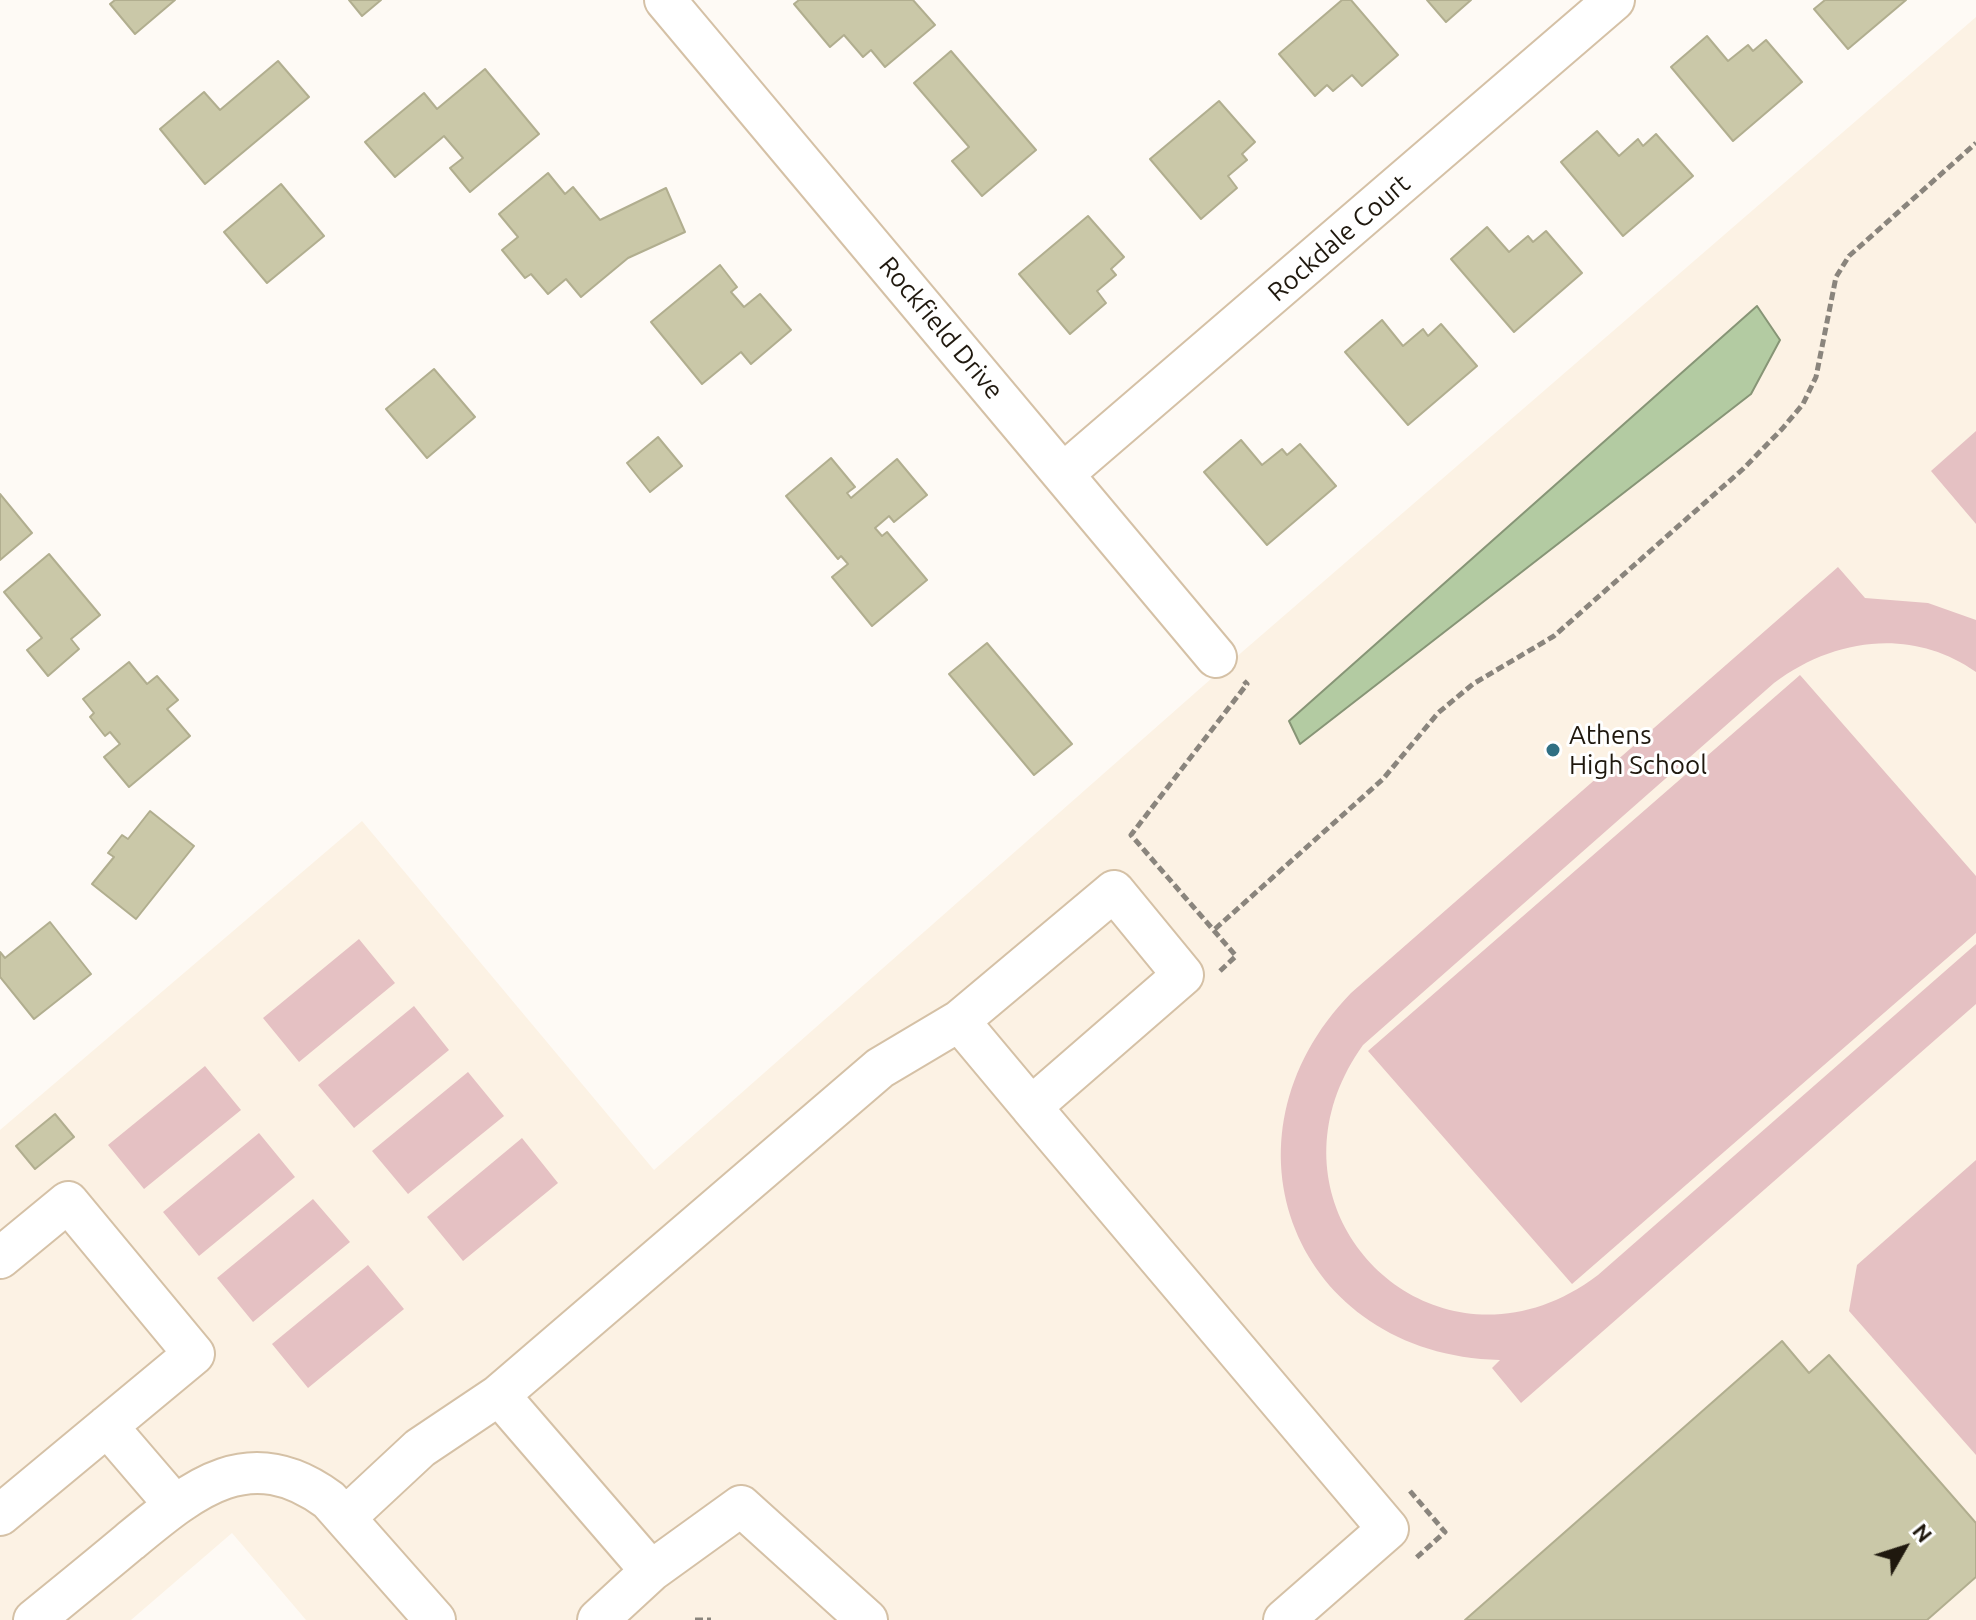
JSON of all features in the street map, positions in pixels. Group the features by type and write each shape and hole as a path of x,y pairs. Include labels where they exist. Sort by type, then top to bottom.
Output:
{"street":[{"name":"Rockfield Drive","path":"665,0 1227,665"},
{"name":"Rockdale Court","path":"1063,474 1614,0"},
{"path":"347,1516 420,1448 499,1395 880,1068 959,1021 1114,891 1183,975 1031,1107"},
{"path":"959,1021 1388,1529 1284,1620"},
{"path":"0,1258 68,1202 194,1354 0,1515"},
{"path":"499,1395 651,1571"},
{"path":"107,1426 174,1504"},
{"path":"34,1620 174,1504 206,1484 232,1474 260,1472 286,1476 311,1486 347,1516 435,1620"},
{"path":"598,1620 651,1571 741,1506 867,1620"}],"path":[{"path":"1215,929 1383,779 1438,713 1473,684 1554,636 1753,459 1803,404 1816,377 1836,277 1849,256 1976,143"},
{"path":"1213,977 1236,956 1131,835 1247,684 1227,665"},
{"path":"1403,1484 1445,1532 1412,1561"},
{"path":"695,1620 711,1620"}],"shaded area":[{"name":"Athens High School","path":"1976,17 1976,1620 306,1620 232,1533 131,1620 0,1620 0,1130 362,821 654,1170 1212,678"},
{"path":"1757,306 1780,340 1751,394 1300,744 1289,721"},
{"path":"1976,431 1976,524 1931,471"},
{"path":"1838,567 1865,598 1928,603 1976,620 1976,672 1926,648 1874,644 1822,656 1774,683 1363,1045 1333,1107 1327,1168 1343,1223 1376,1268 1421,1300 1476,1314 1537,1307 1598,1275 1976,944 1976,1004 1521,1403 1492,1368 1500,1360 1429,1349 1370,1321 1325,1280 1295,1229 1282,1172 1286,1111 1308,1050 1351,993"},
{"path":"1800,675 1976,876 1976,933 1572,1284 1368,1051"},
{"path":"359,939 395,983 299,1062 263,1018"},
{"path":"414,1006 449,1050 354,1128 318,1085"},
{"path":"205,1066 241,1110 144,1189 108,1145"},
{"path":"468,1072 504,1116 408,1194 372,1151"},
{"path":"259,1133 295,1177 199,1256 163,1212"},
{"path":"522,1138 558,1183 463,1261 427,1217"},
{"path":"1976,1160 1976,1455 1849,1311 1857,1265"},
{"path":"313,1199 350,1242 253,1322 217,1278"},
{"path":"368,1265 404,1309 308,1388 272,1344"}],"building":[{"path":"115,0 175,0 135,34 110,4"},
{"path":"349,0 381,0 362,16"},
{"path":"799,0 913,0 935,25 885,67 871,50 863,57 844,35 830,47 794,4"},
{"path":"1342,0 1351,0 1398,55 1362,86 1352,75 1333,91 1327,85 1315,96 1279,54"},
{"path":"1427,0 1471,0 1446,22"},
{"path":"1825,0 1906,0 1848,49 1814,9"},
{"path":"1707,36 1728,61 1748,45 1753,51 1766,40 1802,82 1733,141 1671,67"},
{"path":"951,51 1036,150 982,196 952,161 969,147 914,83"},
{"path":"278,61 309,97 205,184 160,129 204,92 220,110"},
{"path":"485,69 539,134 470,192 450,168 463,158 444,136 395,177 365,142 424,93 437,109"},
{"path":"1219,101 1255,142 1242,154 1247,160 1228,176 1237,188 1201,219 1150,159"},
{"path":"1597,131 1619,156 1638,139 1643,146 1656,134 1693,176 1623,236 1561,162"},
{"path":"548,173 565,194 573,187 600,220 666,188 685,232 628,258 581,297 566,279 548,294 531,274 525,278 502,250 518,237 499,214"},
{"path":"281,184 324,236 267,283 224,232"},
{"path":"1088,216 1124,257 1111,269 1116,275 1097,291 1106,303 1070,334 1019,274"},
{"path":"1487,227 1509,252 1528,236 1533,242 1546,231 1582,273 1514,332 1451,259"},
{"path":"720,265 737,287 731,292 744,307 760,294 791,330 751,364 741,352 702,384 651,322"},
{"path":"1382,320 1403,346 1423,329 1428,336 1441,324 1477,366 1408,425 1345,352"},
{"path":"434,369 475,417 427,458 386,409"},
{"path":"658,437 682,466 650,492 627,463"},
{"path":"1241,440 1262,465 1282,449 1287,455 1300,444 1336,486 1267,545 1204,472"},
{"path":"831,458 855,487 847,493 851,498 897,459 927,495 894,522 889,516 875,528 882,536 887,532 927,580 872,626 832,577 848,564 841,556 838,559 786,496"},
{"path":"0,494 32,533 0,560"},
{"path":"49,554 100,615 71,639 79,649 48,676 27,650 42,638 4,592"},
{"path":"987,643 1072,744 1034,775 949,674"},
{"path":"129,662 147,684 157,676 178,700 167,709 190,736 129,787 104,757 120,744 110,732 105,736 90,717 94,713 83,699"},
{"path":"150,811 194,846 136,919 92,884 114,857 108,853 122,835 128,839"},
{"path":"50,922 91,974 34,1019 0,977 0,952 5,958"},
{"path":"55,1114 74,1137 35,1169 16,1146"},
{"path":"1782,1341 1809,1373 1829,1355 1976,1523 1976,1577 1927,1620 1465,1620"}],"place":[{"name":"Athens High School","path":"1553,750"}]}
